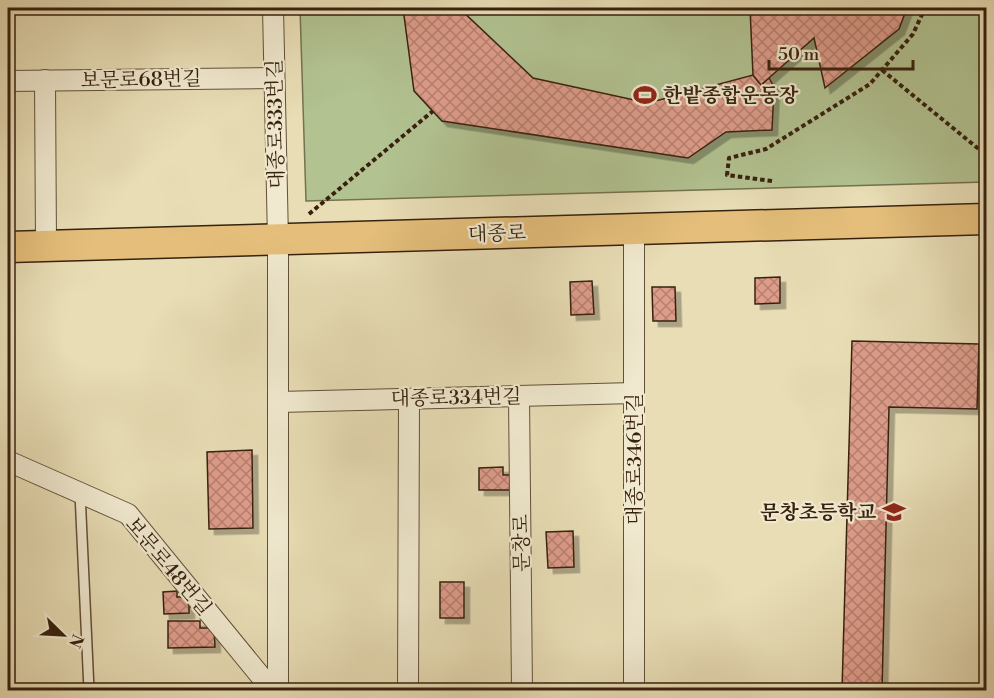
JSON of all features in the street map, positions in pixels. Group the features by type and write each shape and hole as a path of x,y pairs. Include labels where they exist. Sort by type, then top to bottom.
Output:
{"main road":[{"name":"대종로","path":"8,247 987,219"}],"street":[{"name":"대종로333번길","path":"273,8 278,240"},
{"name":"보문로68번길","path":"8,81 274,78"},
{"path":"45,80 46,246"},
{"name":"대종로346번길","path":"634,228 634,690"},
{"path":"278,240 278,690"},
{"name":"대종로334번길","path":"279,402 634,393"},
{"name":"문창로","path":"519,396 522,690"},
{"path":"408,690 409,399"},
{"name":"보문로48번길","path":"8,461 128,514 272,690"}],"lane":[{"path":"80,493 88,690"}],"path":[{"path":"772,181 727,175 729,158 766,149 870,84 914,34 925,8"},
{"path":"882,70 987,155"},
{"path":"305,218 433,111"}],"green space":[{"name":"한밭종합운동장","path":"300,8 986,8 986,182 306,201"}],"building":[{"path":"403,8 459,8 533,78 648,103 753,75 761,85 769,78 774,87 772,130 726,132 688,158 442,121 414,91"},
{"path":"750,8 907,8 899,29 825,88 814,38 761,85 753,75"},
{"path":"780,277 780,303 755,304 755,278"},
{"path":"592,281 594,314 571,315 570,282"},
{"path":"652,287 675,287 676,321 653,321"},
{"path":"852,341 979,344 977,409 889,407 882,690 842,690"},
{"path":"252,450 253,528 209,529 207,452"},
{"path":"503,467 503,475 514,475 514,490 479,490 479,468"},
{"path":"573,531 574,567 548,568 546,532"},
{"path":"440,582 464,582 464,618 440,618"},
{"path":"177,591 177,597 189,597 189,613 164,614 163,592"},
{"path":"168,621 200,621 200,628 214,628 215,647 168,648"}],"place":[{"name":"한밭종합운동장","path":"645,95"},
{"name":"문창초등학교","path":"894,512"}]}
